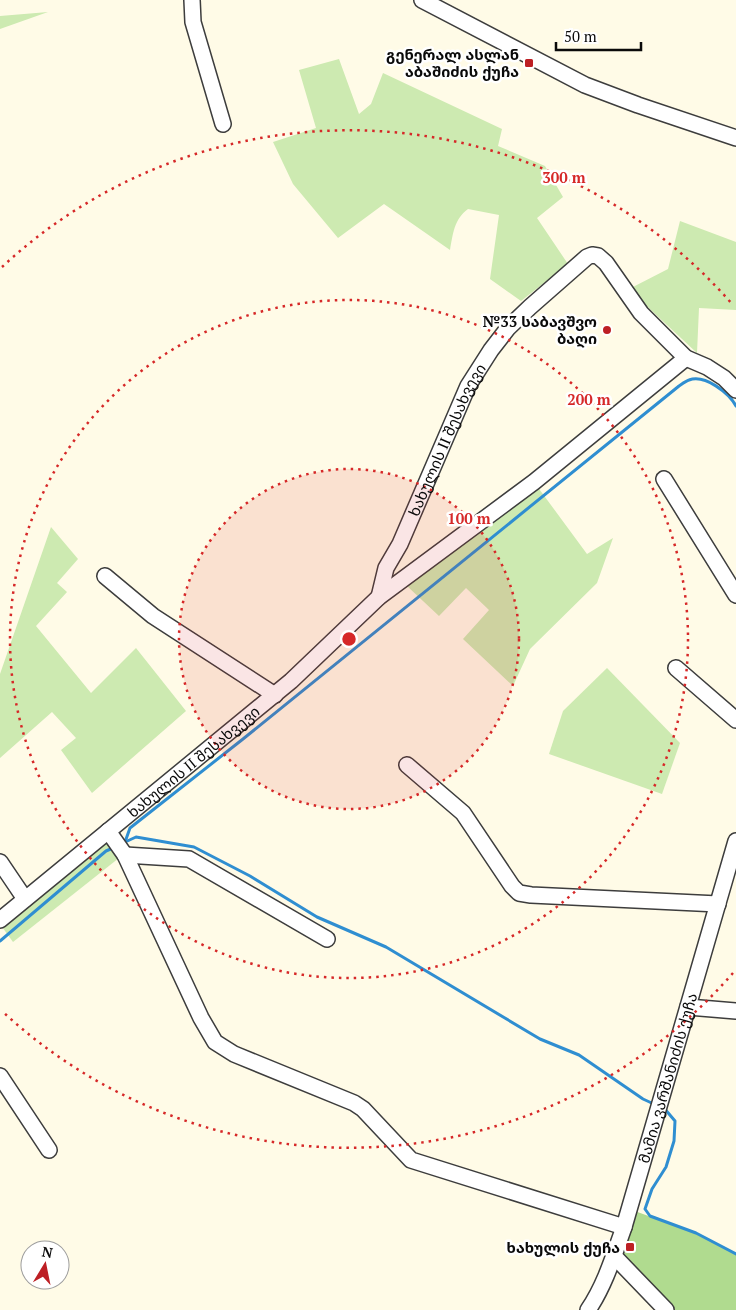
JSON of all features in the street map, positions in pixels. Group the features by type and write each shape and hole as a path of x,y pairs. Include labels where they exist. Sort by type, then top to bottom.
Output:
{"street":[{"path":"192,0 193,22 223,124"},
{"path":"422,0 584,85 736,138"},
{"name":"ხახულის II შესახვევი","path":"0,920 275,695 380,597 534,482 686,358 640,313 606,263 598,256 592,255 587,257 508,328 491,350 468,386 400,544 386,568 380,597"},
{"path":"686,358 707,367 724,378 736,390"},
{"path":"664,480 736,595"},
{"path":"105,576 154,616 275,695"},
{"path":"676,668 736,720"},
{"path":"407,765 464,813 512,886 519,892 531,895 725,896"},
{"path":"108,831 124,854 201,1018 215,1042 234,1054 354,1103 363,1109 411,1160 624,1227"},
{"name":"მამია ვარშანიძის ქუჩა","path":"588,1310 614,1256 624,1227 688,1007 725,896 736,841"},
{"path":"124,854 188,859 327,939"},
{"path":"0,862 25,899"},
{"path":"688,1007 736,1010"},
{"path":"0,1076 49,1150"},
{"path":"614,1256 666,1310"}],"green space":[{"path":"48,12 0,29 0,16"},
{"path":"339,59 359,114 371,104 383,73 502,129 498,146 545,166 563,197 537,218 568,264 521,301 490,279 499,215 468,209 457,222 450,250 384,204 338,238 293,184 273,142 316,128 299,70"},
{"path":"680,221 736,242 736,310 699,308 697,353 637,297 631,288 668,269"},
{"path":"534,482 587,554 613,538 597,583 530,649 513,686 463,639 489,610 466,588 439,616 407,586"},
{"path":"51,527 78,559 57,583 67,592 36,626 91,693 136,648 186,711 92,793 61,750 76,738 52,712 0,758 0,674"},
{"path":"607,668 680,743 662,794 549,754 563,711"},
{"path":"108,831 124,854 13,942 0,924"},
{"path":"629,1209 696,1233 736,1254 736,1310 666,1310 614,1256"}],"waterway":[{"path":"125,842 130,828 243,739 679,386 695,379 709,382 722,390 736,406"},
{"path":"123,843 136,837 194,847 250,876 317,917 386,947 540,1039 579,1055 643,1099 656,1105"},
{"path":"0,941 106,851 113,848"},
{"path":"664,1108 675,1121 674,1141 666,1167 652,1189 645,1209 650,1216 696,1233 736,1254"}],"place":[{"name":"გენერალ ასლან აბაშიძის ქუჩა","path":"529,63"},
{"name":"№33 საბავშვო ბაღი","path":"607,330"},
{"name":"ხახულის ქუჩა","path":"630,1247"}]}
